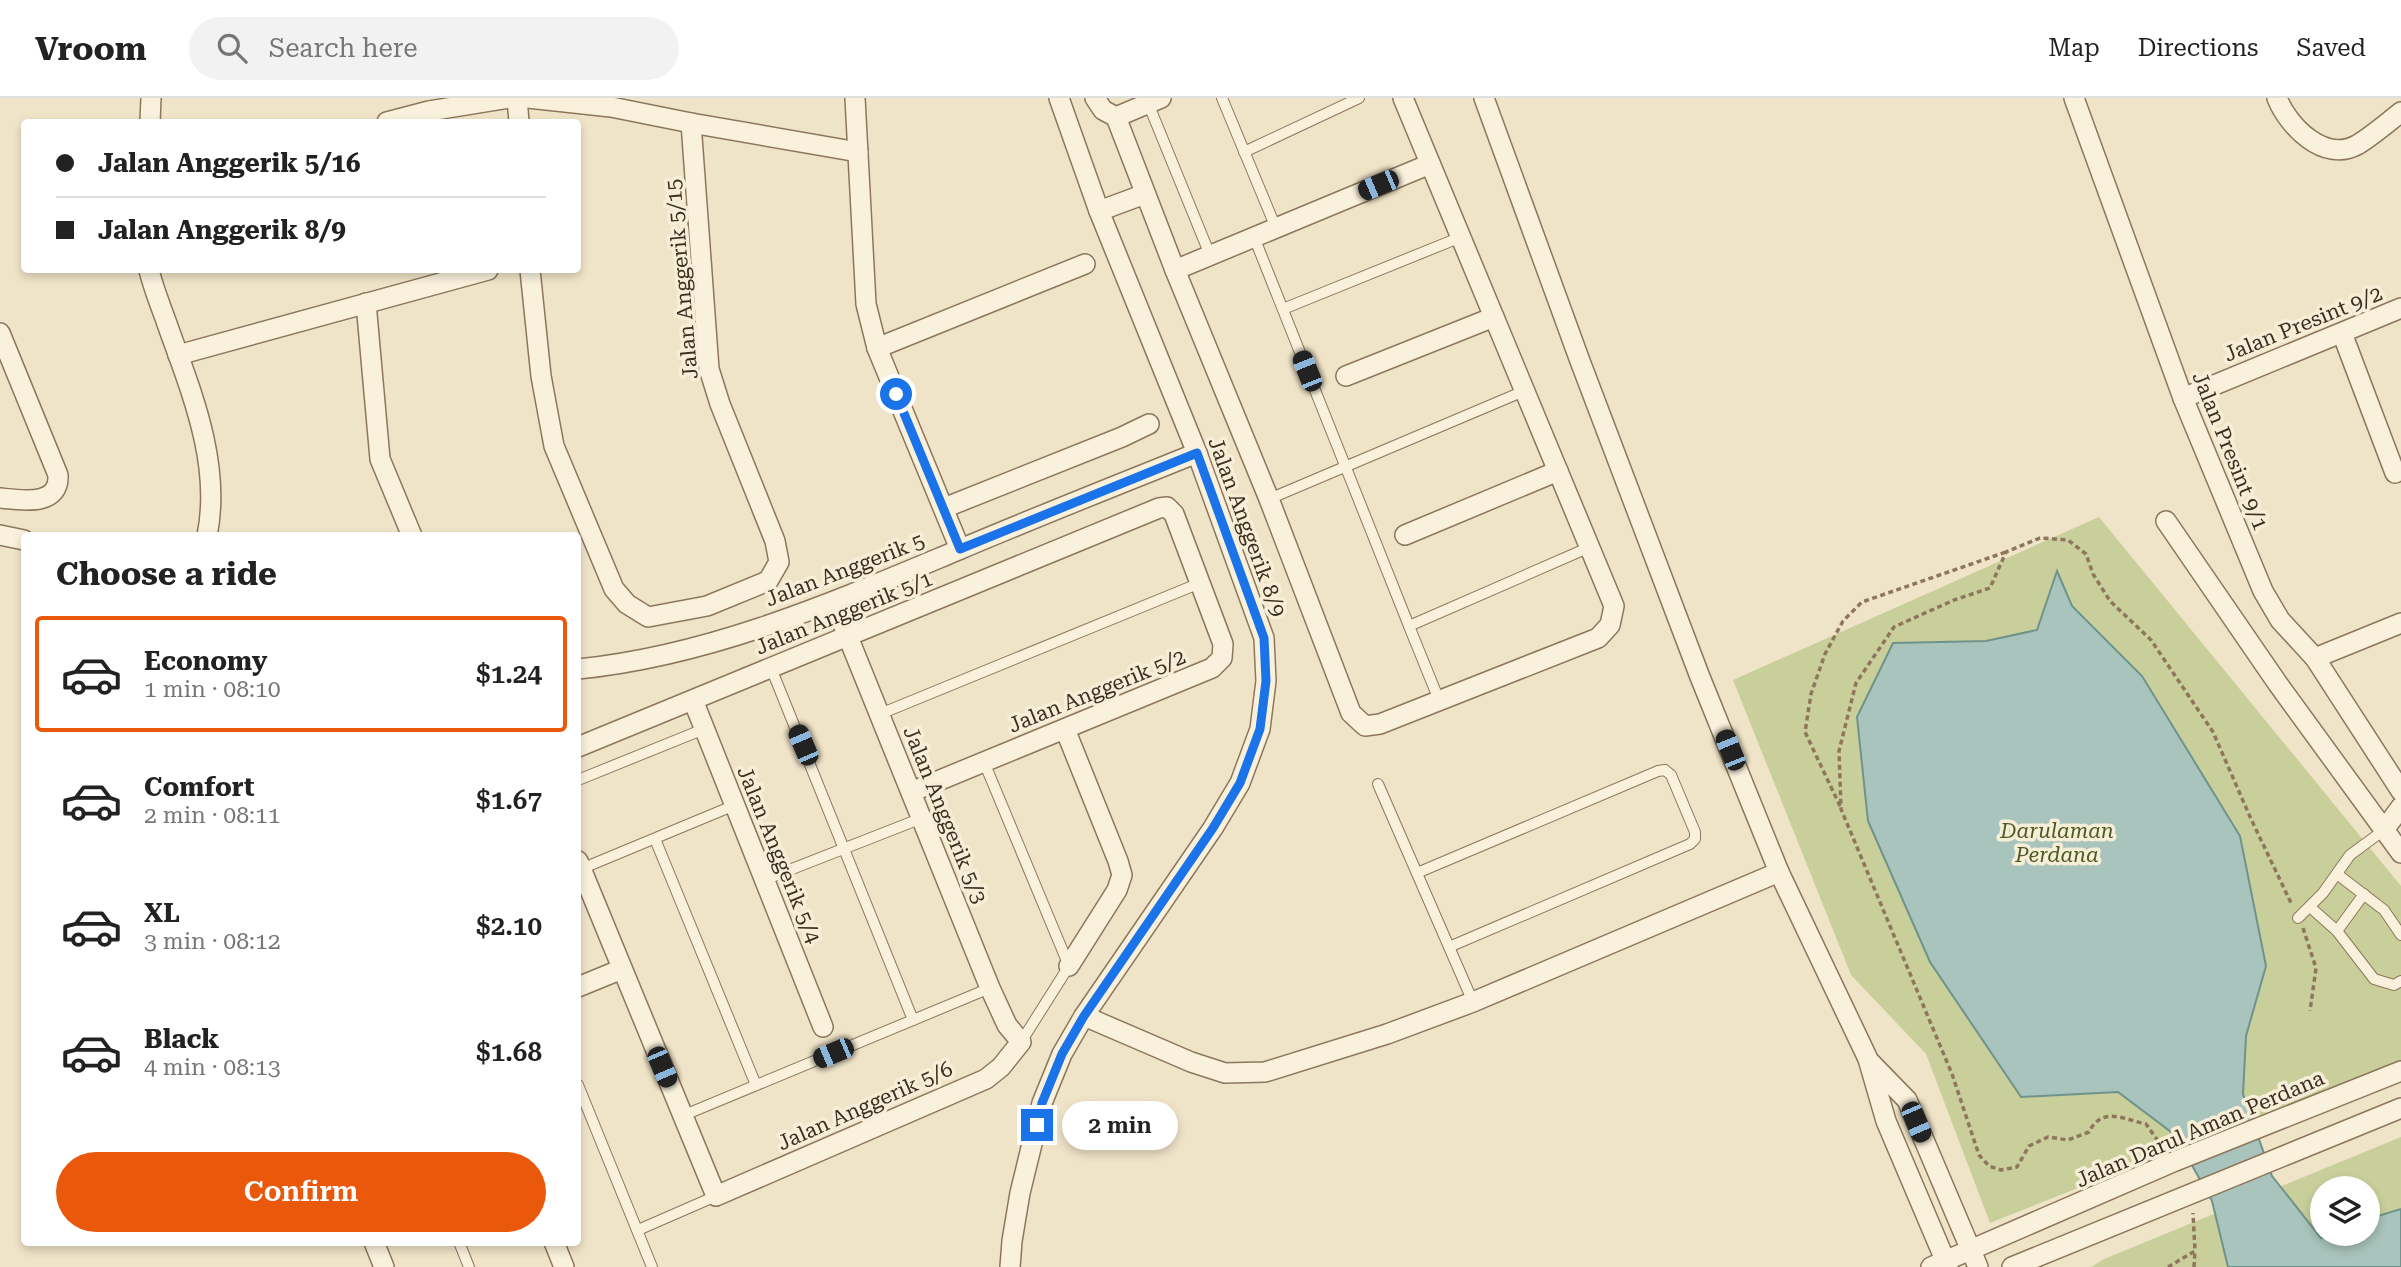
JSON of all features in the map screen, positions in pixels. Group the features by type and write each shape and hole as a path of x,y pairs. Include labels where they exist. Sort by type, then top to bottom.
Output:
{"street":[{"path":"150,119 151,98"},
{"path":"398,119 429,111 509,98"},
{"path":"517,98 519,119"},
{"path":"528,98 611,107 858,152"},
{"path":"855,98 866,304 877,348 960,549"},
{"name":"Jalan Anggerik 8/9","path":"1010,1267 1020,1193 1042,1103 1062,1054 1084,1016 1213,828 1240,783 1260,729 1266,681 1264,638 1197,453 1099,211 1059,98"},
{"path":"1095,98 1103,110 1116,117 1175,270 1269,499 1351,713 1364,726 1380,723 1598,638 1610,625 1614,606 1403,98"},
{"path":"1485,98 1580,361 1691,652 1779,872 1868,1059 1886,1121 1941,1265"},
{"name":"Jalan Presint 9/1","path":"2074,98 2183,398 2263,591 2280,620 2315,658 2401,791"},
{"path":"2277,98 2294,127 2330,149 2357,145 2401,112"},
{"path":"1116,117 1154,101"},
{"name":"Jalan Anggerik 5/15","path":"530,273 541,376 554,446 614,589 627,604 648,617 707,606 768,581 779,562 775,541 720,404 709,369 691,123"},
{"path":"1175,270 1430,163"},
{"path":"1099,211 1145,194"},
{"path":"877,348 1049,276 1085,264"},
{"path":"150,273 199,415 210,472 209,532"},
{"path":"178,355 477,273"},
{"path":"366,303 380,459 410,532"},
{"name":"Jalan Presint 9/2","path":"2183,398 2401,308"},
{"path":"1346,376 1494,317"},
{"path":"0,333 59,482 52,492 39,500 0,498"},
{"path":"2342,333 2395,474"},
{"path":"944,508 1149,424"},
{"name":"Jalan Anggerik 5","path":"581,668 665,654 745,633 834,602 1197,453"},
{"path":"1405,536 1558,471"},
{"name":"Jalan Anggerik 5/1","path":"581,746 1159,508 1167,507 1174,514 1200,583"},
{"path":"2166,521 2278,684 2401,853"},
{"path":"0,535 21,539"},
{"name":"Jalan Anggerik 5/2","path":"911,792 1212,668 1222,658 1223,644 1200,583"},
{"name":"Jalan Anggerik 5/3","path":"834,602 990,988 1007,1025 1021,1042"},
{"path":"2315,658 2401,623"},
{"name":"Jalan Anggerik 5/4","path":"693,700 823,1027"},
{"path":"1065,729 1122,875 1117,890 1069,965"},
{"path":"2384,830 2401,807"},
{"path":"1084,1016 1191,1062 1225,1073 1265,1072 1387,1034 1473,1002 1779,872"},
{"path":"581,877 584,895 622,969 716,1196"},
{"path":"581,987 622,969"},
{"name":"Jalan Anggerik 5/6","path":"716,1196 986,1079 1001,1067 1021,1042"},
{"path":"1868,1059 1907,1100 1975,1258"},
{"name":"Jalan Darul Aman Perdana","path":"1941,1265 1975,1258 2017,1231 2178,1160 2401,1072"},
{"path":"2012,1267 2037,1262 2095,1232 2401,1108"},
{"path":"2081,1203 2095,1232"},
{"name":"Jalan Darul Aman Perdana","path":"1953,1210 1982,1231 2017,1231"},
{"path":"376,1246 384,1267"},
{"path":"556,1246 565,1267"}],"lane":[{"path":"1222,98 1276,228"},
{"path":"1244,152 1359,98"},
{"path":"1154,101 1210,255"},
{"path":"1254,237 1439,700"},
{"path":"1283,309 1461,237"},
{"path":"1269,499 1524,391"},
{"path":"1409,626 1590,547"},
{"path":"880,714 1200,583"},
{"path":"771,668 913,1020"},
{"path":"581,779 704,729"},
{"path":"984,762 1069,965 1021,1042"},
{"path":"1417,873 1658,771 1665,770 1671,775 1695,832 1695,839 1690,844 1450,947"},
{"path":"1378,783 1473,1002"},
{"path":"581,864 655,839 735,805"},
{"path":"764,880 922,818"},
{"path":"2298,918 2323,893 2350,855 2384,830"},
{"path":"655,839 755,1085"},
{"path":"2337,874 2384,910 2401,935"},
{"path":"2337,931 2364,894"},
{"path":"2310,907 2337,931 2374,979 2394,985 2401,981"},
{"path":"682,1116 990,988"},
{"path":"581,1093 652,1267"},
{"path":"638,1230 716,1196"},
{"path":"461,1246 469,1267"}],"path":[{"path":"2178,1160 2146,1124 2108,1115 2095,1121 2089,1132 2068,1140 2048,1137 2029,1146 2017,1167 2001,1170 1989,1166 1979,1155 1952,1074 1841,809 1805,732 1811,694 1825,654 1843,621 1862,602 2040,538 2068,540 2086,554 2093,574 2110,601 2151,640 2213,732 2298,918 2316,968 2310,1011"},
{"path":"1841,809 1839,751 1856,683 1894,627 1954,600 1990,588 2006,552"},
{"path":"2193,1192 2194,1267"},
{"path":"2168,1267 2195,1251"}],"green space":[{"name":"Darulaman Perdana","path":"2099,517 2401,886 2401,1060 1990,1223 1926,1054 1851,975 1733,680"},
{"path":"2401,1137 2401,1267 2091,1267 2104,1259"}],"water":[{"path":"2057,571 2072,606 2142,676 2240,836 2266,966 2246,1036 2243,1094 2272,1176 2310,1224 2310,1246 2380,1246 2380,1215 2401,1209 2401,1267 2228,1267 2212,1201 2175,1135 2118,1092 2021,1097 1930,962 1868,821 1857,717 1893,643 1986,641 2037,630"}],"route":[{"path":"896,394 960,549 1197,453 1264,638 1266,681 1260,729 1240,783 1213,828 1084,1016 1062,1054 1042,1103 1037,1125"}]}
